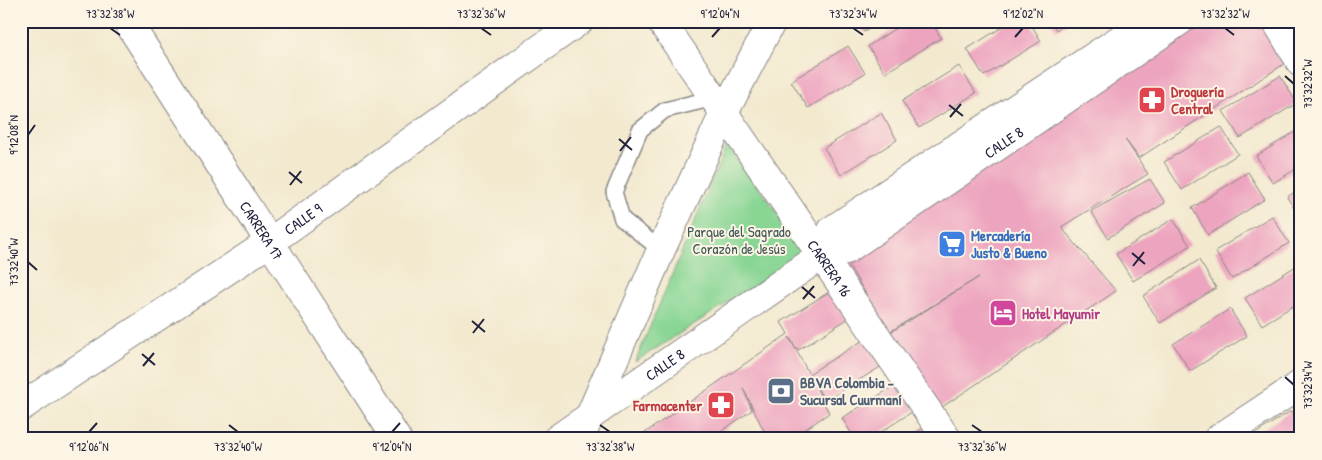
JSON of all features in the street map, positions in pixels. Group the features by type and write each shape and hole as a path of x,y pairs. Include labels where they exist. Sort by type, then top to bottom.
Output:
{"main road":[{"name":"CARRERA 17","path":"127,21 397,439"},
{"name":"CALLE 9","path":"21,407 270,242 579,21"},
{"name":"CARRERA 16","path":"661,21 947,439"},
{"path":"585,427 661,250 719,106 772,21"},
{"name":"CALLE 8","path":"822,255 832,230 1148,21"},
{"name":"CALLE 8","path":"557,439 585,427 822,255 846,250 1180,21"},
{"path":"1276,21 1301,63"},
{"path":"1218,439 1301,384"}],"lane":[{"path":"661,250 622,219 614,192 640,130 652,119 665,110 719,106"}],"green space":[{"name":"Parque del Sagrado Corazón de Jesús","path":"727,145 807,252 635,362"}],"building":[{"path":"708,21 725,21 712,29"},
{"path":"858,21 882,21 864,32"},
{"path":"907,21 931,21 941,38 885,73 868,46"},
{"path":"1012,21 1029,21 1041,41 984,76 967,49"},
{"path":"1051,21 1071,21 1056,30"},
{"path":"1185,21 1262,21 1287,62 1139,158 1125,139 1148,174 1061,227 1116,291 939,409 888,334 979,277 889,332 846,261"},
{"path":"848,46 865,73 808,108 791,81"},
{"path":"959,66 976,93 919,128 902,101"},
{"path":"1280,76 1297,103 1240,138 1223,111"},
{"path":"881,113 897,140 841,175 824,148"},
{"path":"1221,127 1238,154 1182,190 1164,162"},
{"path":"1301,128 1301,166 1273,183 1256,156"},
{"path":"1248,172 1265,199 1208,235 1192,208"},
{"path":"1150,179 1165,203 1108,238 1091,211"},
{"path":"1301,188 1301,220 1287,197"},
{"path":"1272,216 1289,243 1232,279 1215,251"},
{"path":"1173,219 1190,246 1133,281 1116,254"},
{"path":"1199,260 1216,288 1160,323 1143,296"},
{"path":"1301,263 1301,301 1262,325 1245,298"},
{"path":"837,287 854,315 798,350 789,337 809,374 865,339 882,366 825,401 813,381 829,413 791,439 768,439 743,388 752,410 710,439 636,439 788,334 781,322"},
{"path":"1230,309 1247,336 1190,371 1173,344"},
{"path":"899,383 915,410 870,439 855,439 842,418"},
{"path":"1291,411 1301,426 1301,439 1247,439"},
{"path":"928,425 937,439 905,439"}],"place":[{"name":"Droguería Central","path":"1152,100"},
{"name":"Mercadería Justo & Bueno","path":"952,244"},
{"name":"Hotel Mayumir","path":"1003,313"},
{"name":"BBVA Colombia - Sucursal Cuurmaní","path":"781,391"},
{"name":"Farmacenter","path":"721,405"}]}
